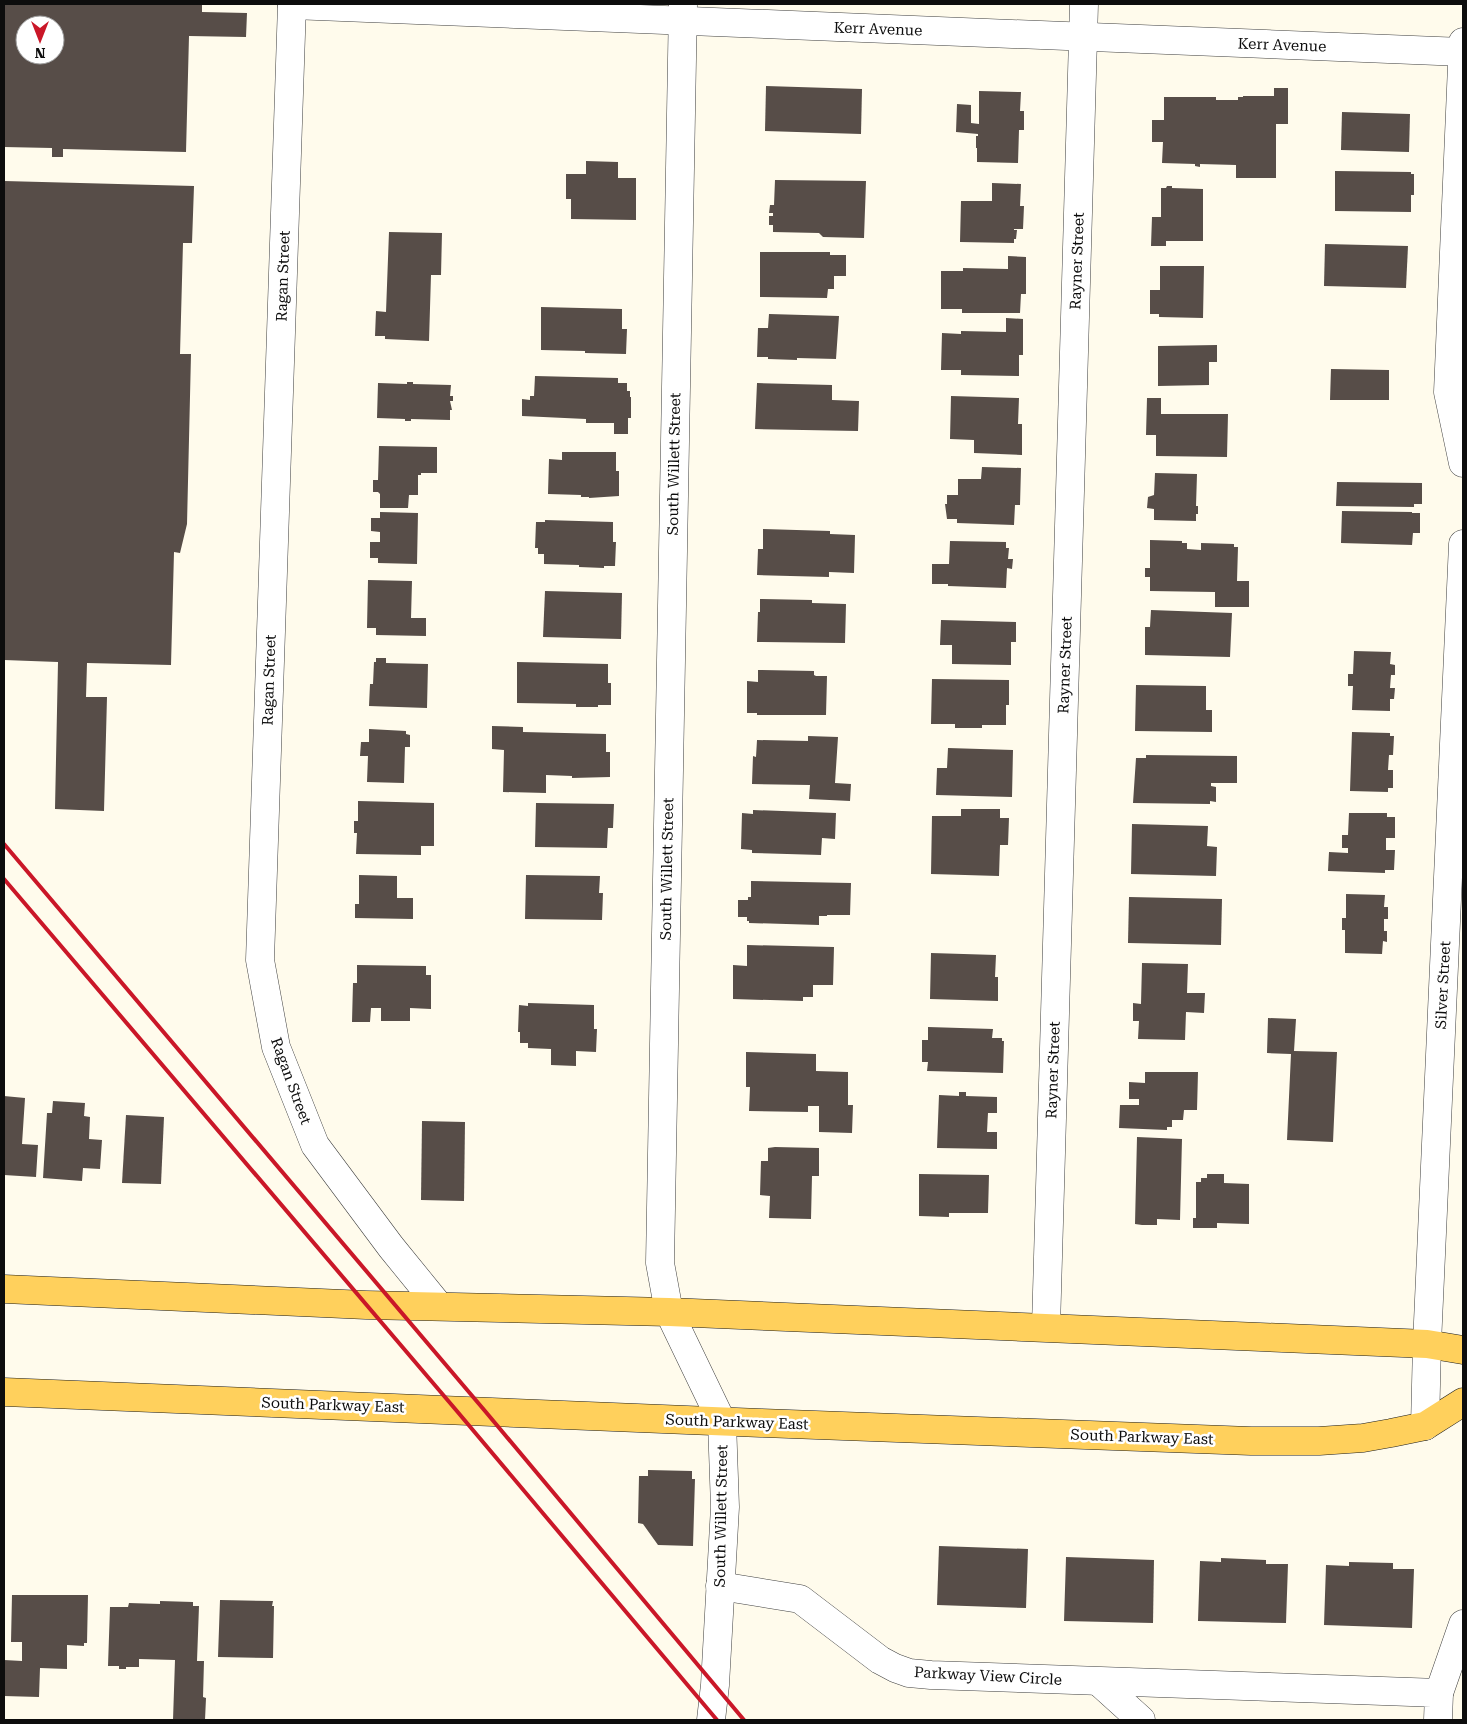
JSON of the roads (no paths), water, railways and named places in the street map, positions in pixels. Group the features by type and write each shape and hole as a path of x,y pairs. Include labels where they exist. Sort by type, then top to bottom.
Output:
{"main road":[{"path":"4,1289 366,1305 669,1312 1046,1327 1427,1344 1463,1350"},
{"name":"South Parkway East","path":"4,1392 722,1422 1251,1441 1319,1441 1363,1438 1425,1426 1463,1402"}],"street":[{"name":"Kerr Avenue","path":"292,4 682,12 1083,37 1463,52"},
{"name":"Ragan Street","path":"292,4 260,960 276,1047 315,1145 391,1247 439,1306"},
{"name":"Rayner Street","path":"1046,1327 1084,4"},
{"name":"South Willett Street","path":"682,12 660,1263 669,1312 722,1422 725,1506 715,1685 711,1720"},
{"path":"1463,42 1448,392 1463,463"},
{"name":"Silver Street","path":"1425,1426 1427,1344 1463,544"},
{"name":"Parkway View Circle","path":"720,1586 800,1599 880,1660 910,1673 1099,1682 1439,1693"},
{"path":"1438,1720 1439,1693 1463,1624"},
{"path":"1099,1682 1141,1720"}],"railway":[{"path":"4,844 485,1411 744,1720"},
{"path":"4,879 717,1720"}]}
